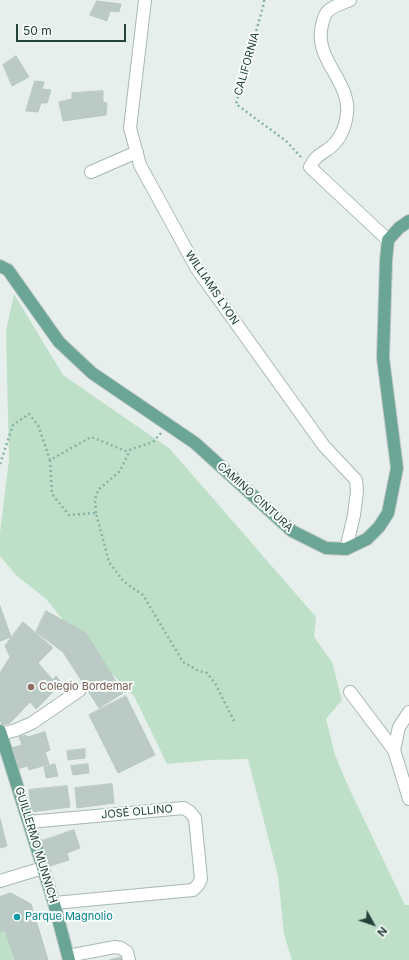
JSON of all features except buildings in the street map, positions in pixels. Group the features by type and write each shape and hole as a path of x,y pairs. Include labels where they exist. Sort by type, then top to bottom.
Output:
{"main road":[{"path":"388,240 398,228 409,221"},
{"name":"CAMINO CINTURA","path":"0,266 8,270 59,342 92,373 195,443 292,531 326,548 346,549 367,539 388,514 397,468 383,358 388,240"},
{"name":"GUILLERMO MUNNICH","path":"0,732 54,903 69,958"}],"street":[{"name":"WILLIAMS LYON","path":"146,0 130,128 140,165 197,269 324,446 356,480 357,491 346,549"},
{"path":"350,0 328,11 324,16 320,37 324,54 344,89 347,102 347,114 344,130 336,143 317,155 310,167 388,240"},
{"path":"90,172 136,152"},
{"path":"0,732 16,730 32,723 80,690"},
{"path":"350,692 394,750 409,799"},
{"path":"394,750 399,727 409,712"},
{"name":"JOSÉ OLLINO","path":"29,822 184,808 195,818 201,879 193,890 54,903"},
{"path":"0,881 43,868"},
{"path":"69,958 115,947 122,948 127,952 130,960"}],"path":[{"name":"CALIFORNIA","path":"264,0 236,104 286,141 310,167"},
{"path":"0,464 13,425 29,414 38,425 50,460 52,494 69,515 96,513"},
{"path":"50,460 91,437 126,451 130,450 154,442 168,424"},
{"path":"130,450 120,471 98,490 94,500 109,562 124,582 143,595 183,662 199,671 207,673 215,683 236,723"}],"green space":[{"path":"14,294 63,375 170,449 316,617 314,637 332,662 342,700 326,719 335,755 349,788 405,905 409,905 409,960 292,960 284,934 278,876 248,759 210,760 167,764 134,696 85,647 46,599 16,575 0,556 0,533 9,459 6,331"},
{"path":"5,930 15,960 0,960 0,932"}],"place":[{"name":"Colegio Bordemar","path":"31,687"},
{"name":"Parque Magnolio","path":"17,917"}]}
